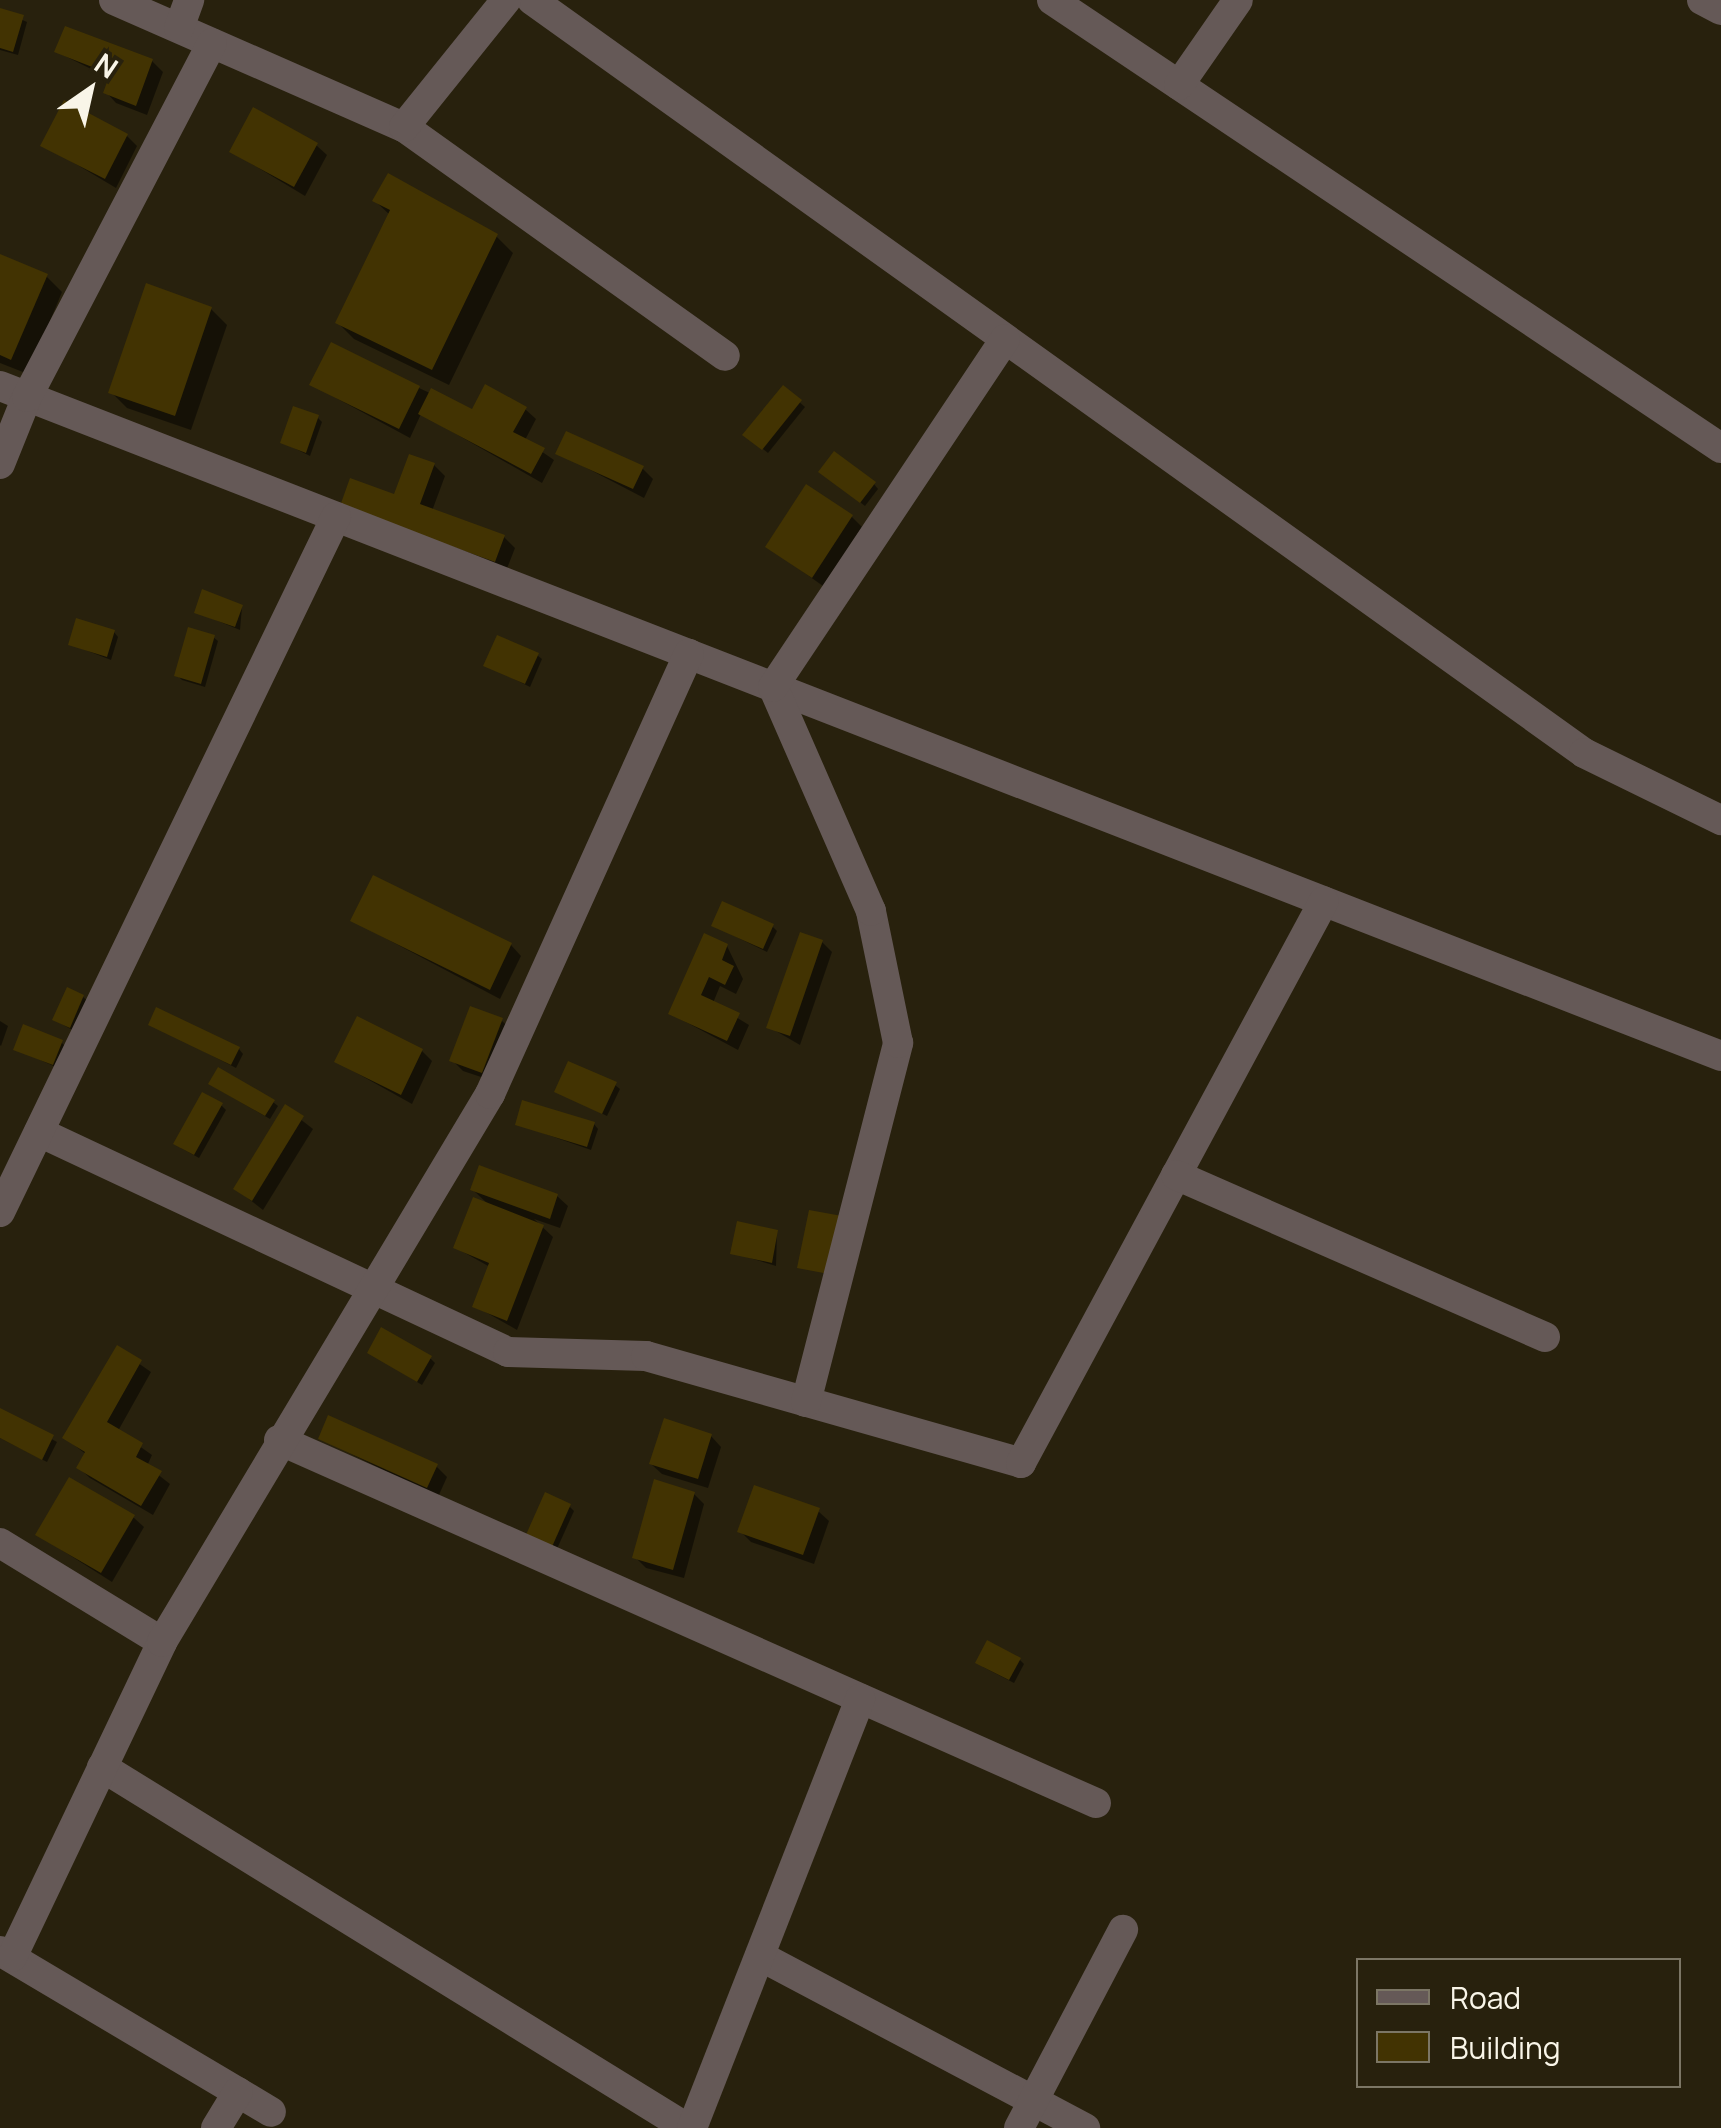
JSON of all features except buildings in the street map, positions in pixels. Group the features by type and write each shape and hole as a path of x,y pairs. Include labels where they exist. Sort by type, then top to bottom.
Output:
{"street":[{"path":"114,0 184,14 212,43 404,127 725,356"},
{"path":"404,127 506,0"},
{"path":"532,0 1584,753 1721,820"},
{"path":"1052,0 1721,448"},
{"path":"1178,85 1238,0"},
{"path":"1702,0 1721,10"},
{"path":"0,464 14,392 212,43"},
{"path":"773,687 1005,340"},
{"path":"14,392 1721,1056"},
{"path":"0,1212 336,517"},
{"path":"271,2112 6,1954 162,1642 279,1440 490,1094 690,654"},
{"path":"773,687 872,911 898,1043 806,1402"},
{"path":"38,1132 508,1352 646,1356 1021,1463 1324,901"},
{"path":"1176,1175 1545,1337"},
{"path":"279,1440 1096,1803"},
{"path":"0,1544 162,1642"},
{"path":"102,1767 690,2128 860,1699"},
{"path":"1026,2114 1123,1930"},
{"path":"760,1956 1026,2114 1084,2128"},
{"path":"216,2128 238,2092"}]}
